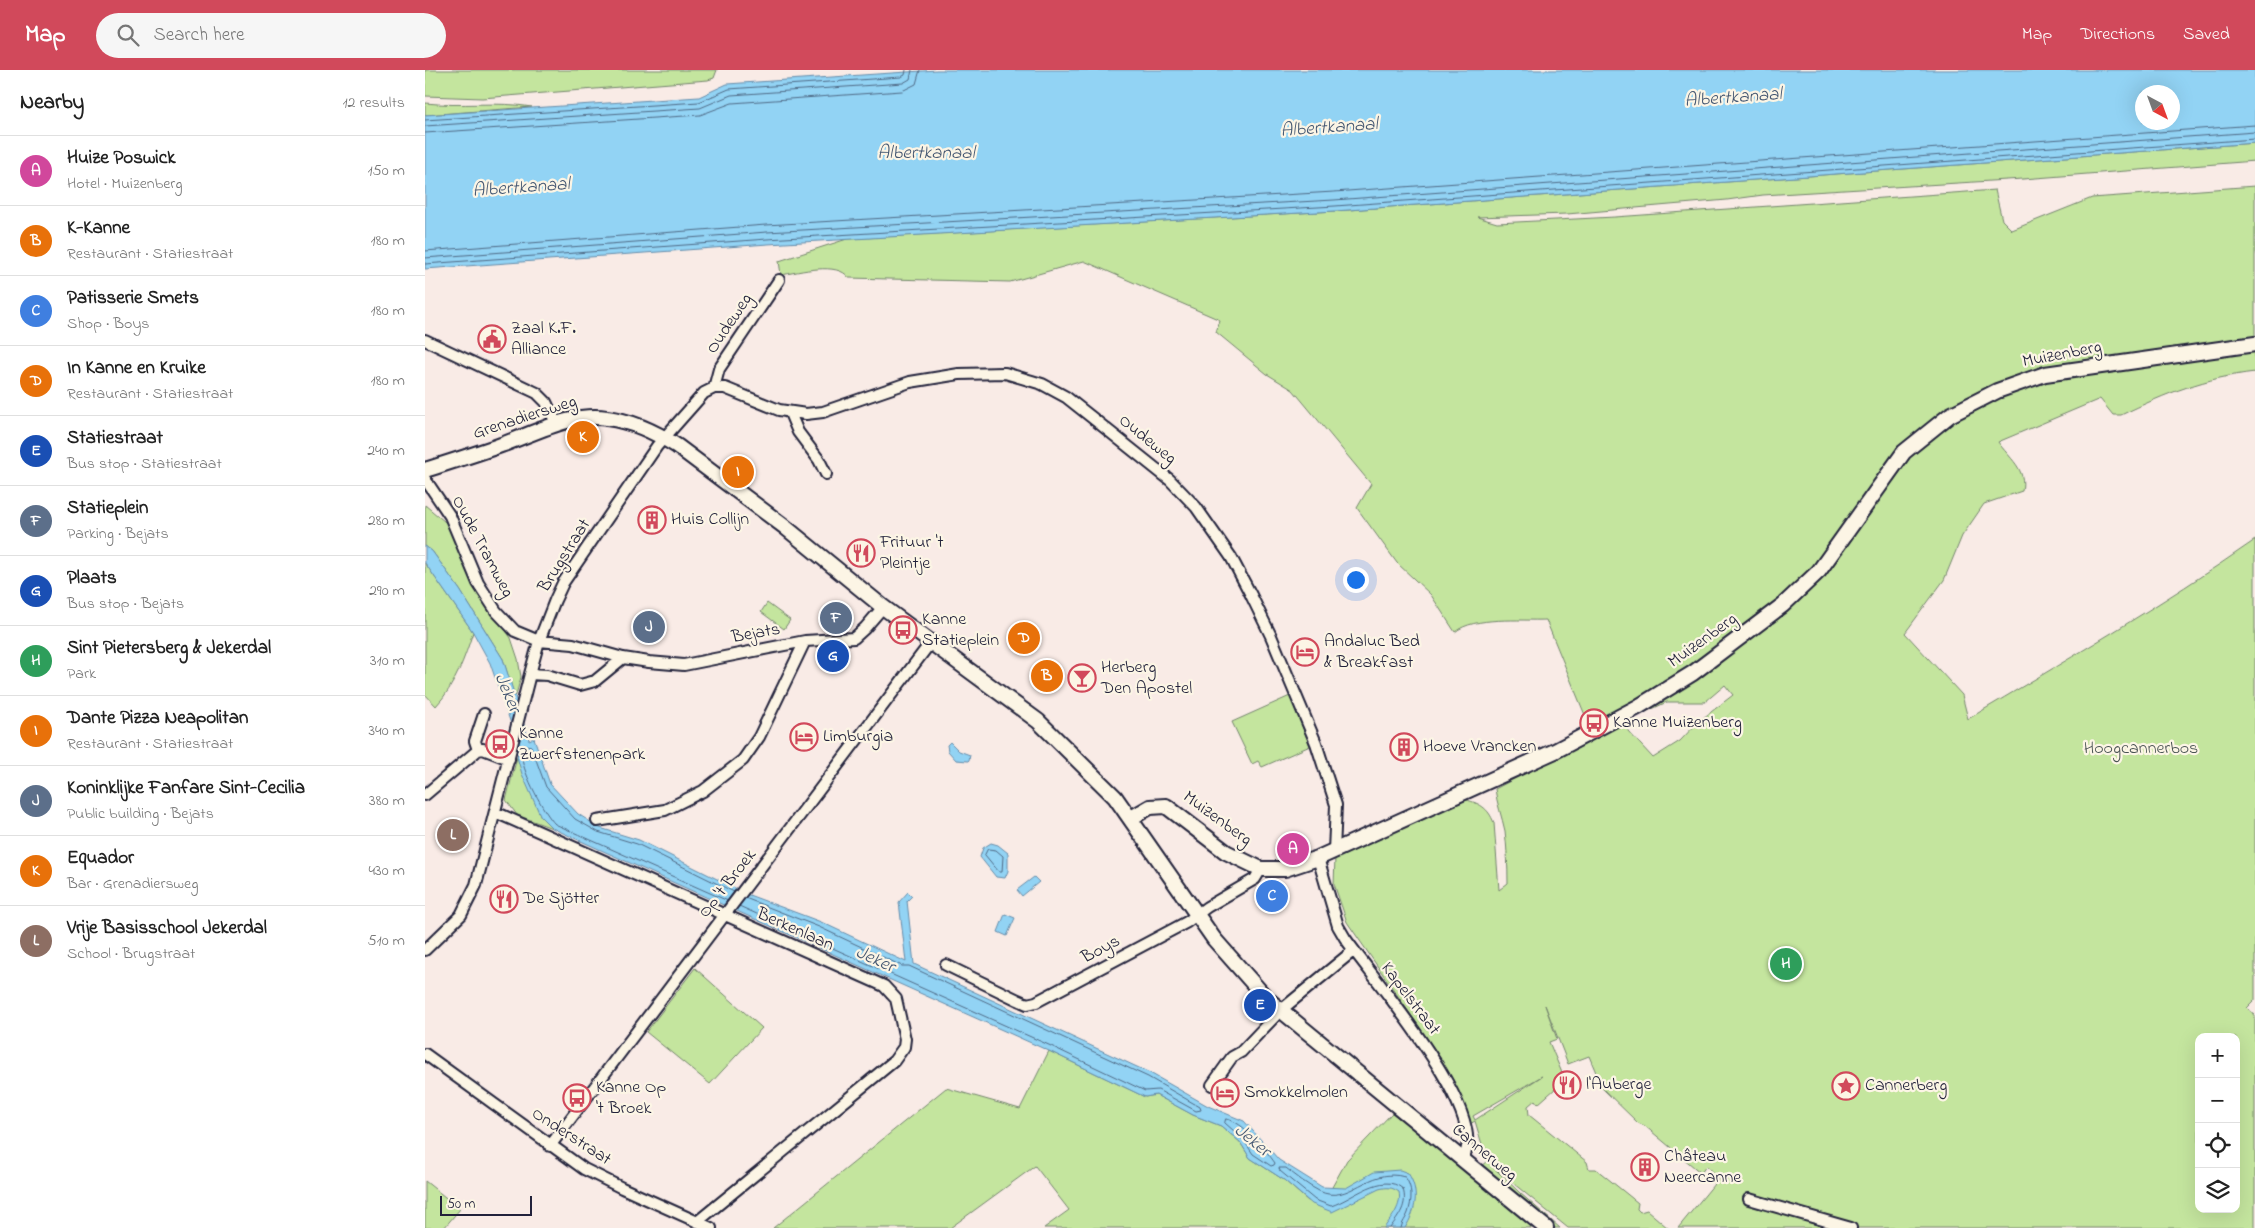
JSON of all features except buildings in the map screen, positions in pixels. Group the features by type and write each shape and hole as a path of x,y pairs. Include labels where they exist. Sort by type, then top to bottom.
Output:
{"main road":[{"name":"Muizenberg","path":"1131,818 1150,806 1166,806 1226,852 1261,869 1285,869 1318,858 1555,751 1638,707 1693,673 1783,605 1819,572 1903,452 1950,415 1997,390 2045,374 2255,344"},
{"name":"Grenadiersweg","path":"425,470 578,419 607,418 664,438 785,527 883,607 1038,721 1103,784 1131,818"},
{"name":"Cannerweg","path":"1131,818 1196,915 1246,977 1280,1011 1546,1228"}],"street":[{"name":"Oudeweg","path":"779,280 719,369 715,388 725,388 790,413 806,414 823,412 910,382 935,377 1005,373 1042,384 1066,398 1171,480 1196,507 1231,557 1275,645 1315,743 1336,804 1334,851"},
{"path":"425,340 537,393 546,402 557,425"},
{"path":"664,438 705,392 715,388"},
{"path":"790,413 799,432 819,460 825,474"},
{"name":"Brugstraat","path":"425,950 452,926 471,900 539,641 563,583 664,438"},
{"name":"Oude Tramweg","path":"425,479 450,516 478,583 496,611 515,631 539,641"},
{"name":"Bejats","path":"539,641 573,644 623,658 684,665 805,641 854,638 883,607"},
{"path":"597,820 665,810 703,791 743,760 759,737 805,641"},
{"name":"Op 't Broek","path":"550,1146 931,642"},
{"path":"530,674 547,674 580,685 595,681 623,658"},
{"path":"478,750 475,741 484,714"},
{"path":"425,795 463,765 478,750 483,749 509,759"},
{"name":"Berkenlaan","path":"495,812 725,913 884,986 896,999 905,1039 904,1047 894,1061 697,1222"},
{"name":"Kapelstraat","path":"1318,858 1338,926 1353,951 1408,1020 1441,1072 1468,1132 1469,1149 1462,1159"},
{"name":"Boys","path":"946,966 1027,1004 1036,1002 1196,915 1255,879 1261,869"},
{"path":"1212,1085 1232,1057 1241,1052 1280,1011 1353,951"},
{"name":"Onderstraat","path":"425,1054 584,1169 621,1188 711,1228"},
{"path":"1749,1199 1851,1228"}],"green space":[{"path":"425,70 717,70 714,78 708,80 482,98 425,96"},
{"path":"425,103 506,104 532,107 425,115"},
{"name":"Hoogcannerbos","path":"2255,143 2255,161 2023,179 1763,195 1727,200 1567,214 1477,217 1497,223 1615,217 1995,190 2002,220 2012,230 2092,198 2255,186 2255,372 2202,382 2121,415 2113,415 2100,399 1998,442 2020,470 2023,483 2022,491 1984,504 1962,536 1944,580 1905,633 1962,695 1968,719 2149,610 2255,540 2255,1000 2247,1008 2255,1015 2255,1228 1678,1228 1719,1178 1706,1166 1701,1173 1645,1126 1638,1123 1603,1089 1589,1056 1568,1064 1545,1005 1557,1039 1549,1042 1565,1080 1538,1104 1535,1100 1528,1106 1529,1115 1587,1162 1589,1169 1596,1169 1638,1203 1637,1209 1640,1212 1647,1210 1668,1228 1568,1228 1492,1166 1560,1228 1044,1228 1069,1210 1035,1166 950,1228 773,1228 946,1088 1020,1109 1049,1051 1145,1097 1156,1095 1193,1115 1221,1126 1240,1142 1250,1158 1284,1180 1308,1201 1331,1189 1347,1160 1392,1113 1472,1174 1487,1161 1475,1121 1470,1124 1441,1072 1445,1067 1433,1047 1347,922 1334,884 1335,857 1463,799 1474,802 1486,809 1494,823 1499,890 1508,883 1507,857 1505,831 1495,789 1594,737 1546,620 1486,621 1463,627 1455,632 1431,595 1397,563 1357,508 1371,484 1293,390 1267,374 1216,332 1220,320 1084,261 1010,282 849,278 844,273 827,269 781,275 779,261 847,239 1335,211","holes":["1725,685 1733,695 1698,722 1680,741 1653,758 1628,731 1624,722 1667,702 1705,702","1542,1076 1475,1120 1473,1116"]},
{"path":"425,505 451,527 472,581 511,638 518,659 521,677 515,698 503,659 460,590 432,551 425,546"},
{"path":"425,563 473,632 463,661 449,690 436,706 425,694"},
{"path":"767,603 790,620 784,629 761,612"},
{"path":"1290,696 1310,746 1262,767 1258,761 1252,764 1232,722"},
{"path":"517,757 541,817 552,828 517,815 506,800"},
{"path":"695,968 762,1028 710,1084 646,1032"},
{"path":"425,1181 460,1209 444,1228 425,1228"}],"water":[{"name":"Albertkanaal","path":"937,70 2255,70 2255,143 1335,211 768,244 425,269 425,115 699,97 727,84"},
{"name":"Jeker","path":"425,546 432,551 460,590 503,659 529,740 534,738 550,784 578,814 600,828 639,840 749,895 821,922 906,962 899,902 908,892 912,896 907,901 914,964 1150,1073 1208,1106 1244,1121 1279,1160 1322,1187 1346,1188 1374,1172 1400,1170 1408,1173 1414,1187 1415,1201 1412,1215 1405,1228 1384,1228 1396,1211 1399,1202 1399,1192 1394,1189 1379,1189 1332,1212 1312,1204 1284,1180 1250,1158 1240,1142 1221,1126 1193,1115 1156,1095 1145,1097 1049,1051 552,828 541,817 522,774 517,757 519,747 490,663 473,632 425,563"},
{"path":"950,742 959,751 970,755 968,761 956,760 948,751 947,745"},
{"path":"991,843 998,845 1008,853 1008,871 1005,878 996,877 980,857 983,848"},
{"path":"1034,877 1039,882 1022,896 1017,890"},
{"path":"1005,914 1015,918 1007,936 998,932"}],"place":[{"name":"Zaal K.F. Alliance","path":"492,339"},
{"name":"Equador","path":"583,437"},
{"name":"Dante Pizza Neapolitan","path":"738,472"},
{"name":"Huis Collijn","path":"652,520"},
{"name":"Frituur 't Pleintje","path":"861,553"},
{"name":"Statieplein","path":"836,618"},
{"name":"Koninklijke Fanfare Sint-Cecilia","path":"649,627"},
{"name":"Kanne Statieplein","path":"903,630"},
{"name":"In Kanne en Kruike","path":"1024,638"},
{"name":"Andaluc Bed & Breakfast","path":"1305,652"},
{"name":"Plaats","path":"833,656"},
{"name":"K-Kanne","path":"1047,676"},
{"name":"Herberg Den Apostel","path":"1082,678"},
{"name":"Kanne Muizenberg","path":"1594,723"},
{"name":"Limburgia","path":"804,737"},
{"name":"Kanne Zwerfstenenpark","path":"500,744"},
{"name":"Hoeve Vrancken","path":"1404,747"},
{"name":"Vrije Basisschool Jekerdal","path":"453,835"},
{"name":"Huize Poswick","path":"1293,849"},
{"name":"Patisserie Smets","path":"1272,896"},
{"name":"De Sjötter","path":"504,899"},
{"name":"Sint Pietersberg & Jekerdal","path":"1786,964"},
{"name":"Statiestraat","path":"1260,1005"},
{"name":"l'Auberge","path":"1567,1085"},
{"name":"Cannerberg","path":"1846,1086"},
{"name":"Smokkelmolen","path":"1225,1093"},
{"name":"Kanne Op 't Broek","path":"577,1098"},
{"name":"Château Neercanne","path":"1645,1167"}]}
